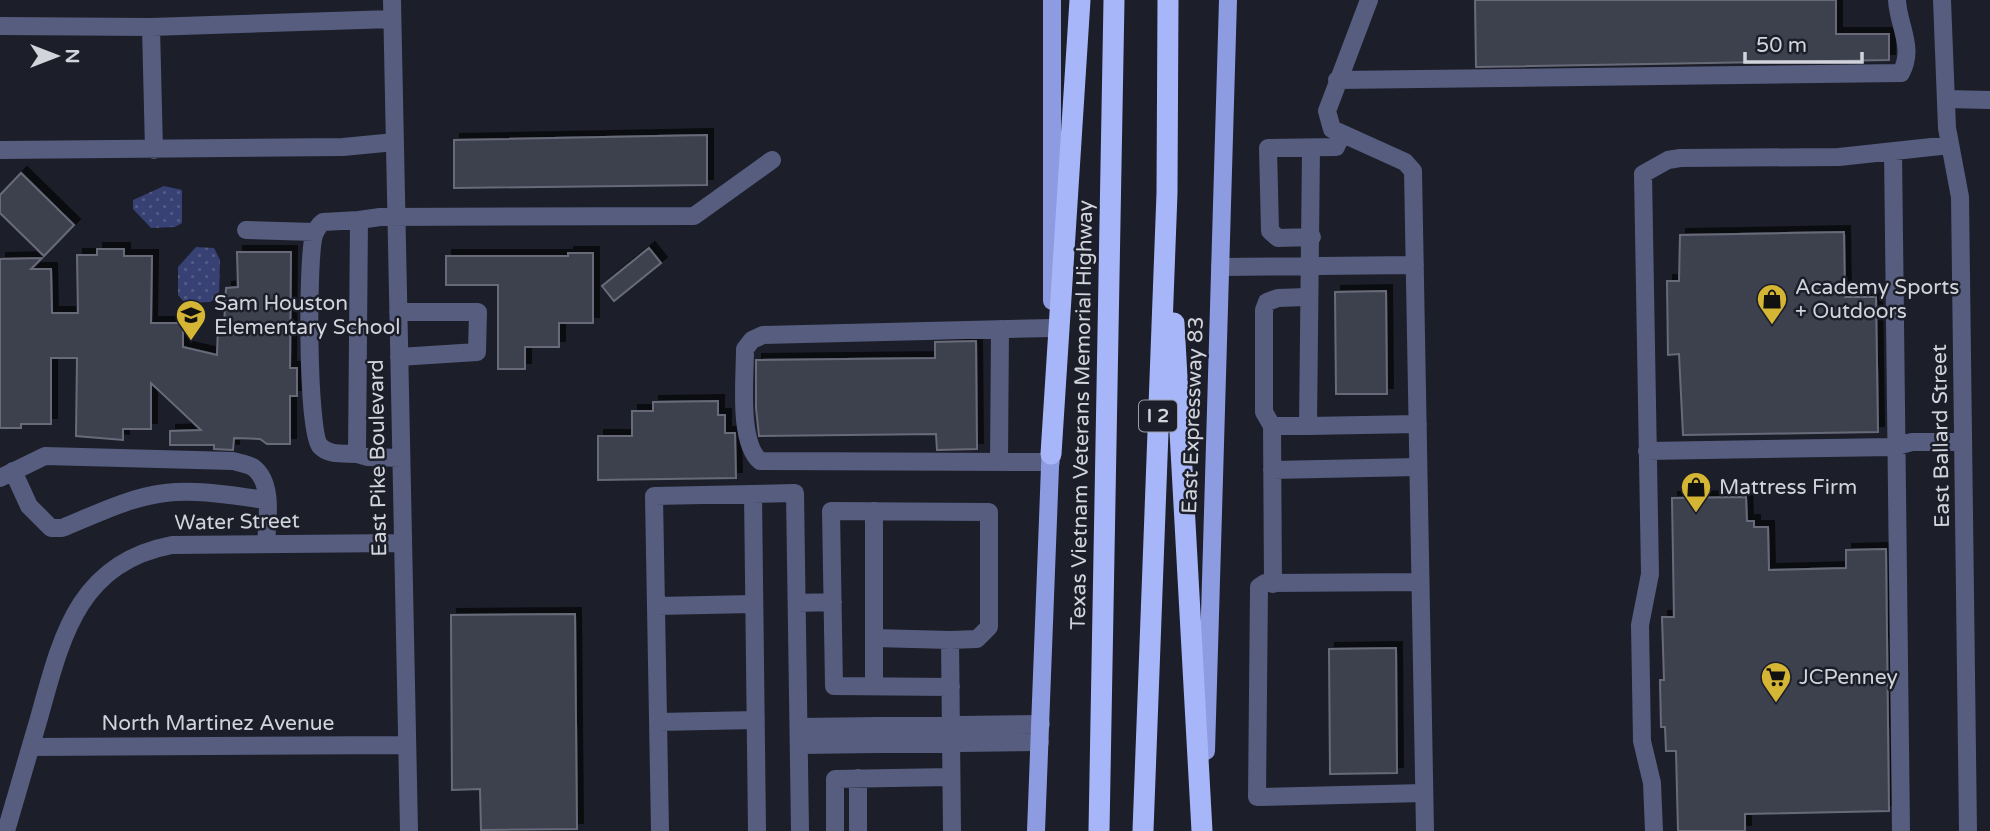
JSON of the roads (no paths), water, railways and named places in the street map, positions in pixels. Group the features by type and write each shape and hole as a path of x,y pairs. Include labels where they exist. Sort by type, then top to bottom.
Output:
{"highway":[{"path":"1051,458 1080,0"},
{"name":"Texas Vietnam Veterans Memorial Highway","path":"1099,831 1114,0"},
{"name":"I 2","path":"1143,831 1167,193 1168,0"},
{"path":"1167,193 1203,831"}],"main road":[{"path":"1036,831 1051,458 1052,0"},
{"name":"East Expressway 83","path":"1203,831 1228,0"}],"street":[{"name":"East Pike Boulevard","path":"392,0 409,831"},
{"path":"1369,0 1327,111 1332,129 1405,162 1413,171 1425,831"},
{"path":"1337,80 1901,73 1906,63 1906,50 1897,0"},
{"name":"East Ballard Street","path":"1942,0 1950,145 1960,197 1968,831"},
{"path":"0,26 151,27 392,19"},
{"path":"151,27 153,150"},
{"path":"1946,99 1990,100"},
{"path":"1312,237 1273,236 1269,224 1268,148 1336,147 1342,134"},
{"path":"0,150 343,147 395,142"},
{"path":"1654,831 1652,783 1642,741 1640,625 1650,574 1643,174 1668,160 1679,158 1839,157 1950,145"},
{"path":"1308,426 1307,297 1312,237 1311,149"},
{"path":"1894,151 1901,831"},
{"path":"401,458 329,452 320,446 315,436 310,390 312,256 316,232 323,222 396,218 694,216 772,160"},
{"path":"357,454 359,220"},
{"path":"246,230 316,232"},
{"path":"1220,267 1415,265"},
{"path":"1273,584 1272,426 1264,411 1264,310 1268,302 1278,298 1307,297"},
{"path":"398,312 478,312 477,352 399,357"},
{"path":"1051,458 999,462 760,461 751,453 746,439 745,349 752,340 763,335 1052,328"},
{"path":"999,462 1000,329"},
{"path":"1272,426 1418,424"},
{"path":"1647,451 1963,442"},
{"path":"267,499 212,493 165,493 142,498 62,528 51,528 29,506 7,475 45,456 233,461 253,467 262,478 267,499 267,544"},
{"path":"1272,470 1419,467"},
{"path":"660,831 653,496 795,493 800,831"},
{"path":"753,494 757,831"},
{"path":"874,638 977,639 989,627 989,512 831,511 834,686 951,687"},
{"path":"874,511 874,686"},
{"name":"Water Street","path":"6,831 69,621 91,591 119,566 154,548 172,545 402,543"},
{"path":"1420,582 1273,584 1259,587 1256,797 1424,793"},
{"path":"797,603 833,602"},
{"path":"656,606 754,604"},
{"path":"950,640 952,831"},
{"path":"658,722 756,720"},
{"path":"799,736 1040,733"},
{"name":"North Martinez Avenue","path":"31,747 407,745"},
{"path":"838,829 835,779 951,777"},
{"path":"858,778 858,831"}],"place":[{"name":"Academy Sports + Outdoors","path":"1772,326"},
{"name":"Sam Houston Elementary School","path":"191,342"},
{"name":"Mattress Firm","path":"1696,514"},
{"name":"JCPenney","path":"1776,704"}]}
